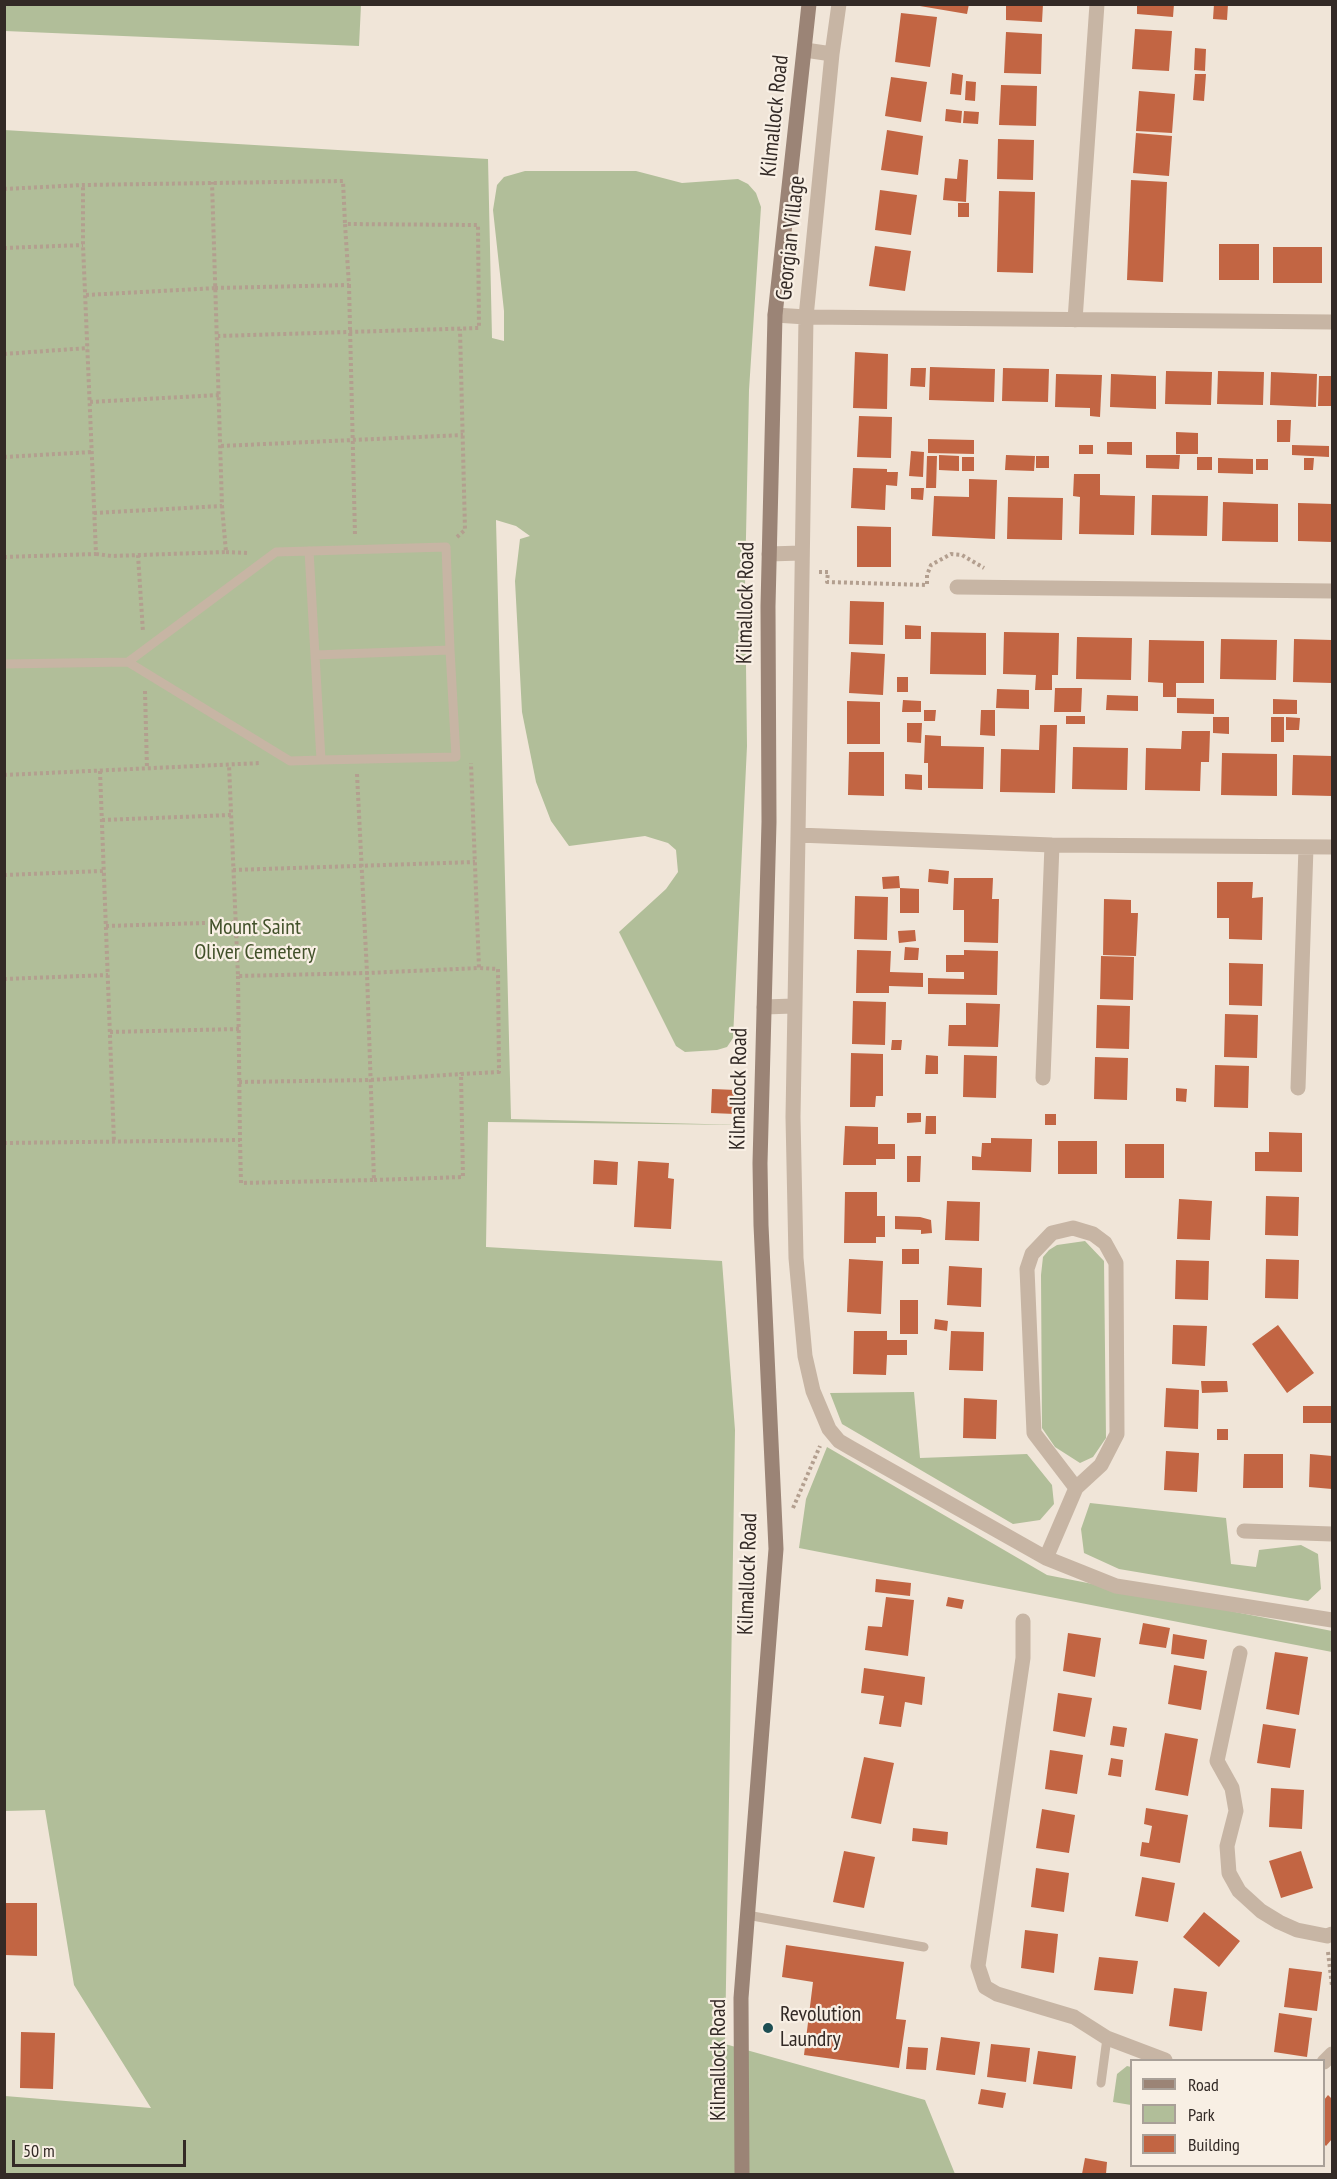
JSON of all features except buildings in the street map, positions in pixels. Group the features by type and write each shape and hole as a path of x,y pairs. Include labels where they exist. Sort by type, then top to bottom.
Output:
{"main road":[{"name":"Kilmallock Road","path":"742,2175 741,1998 776,1549 760,1163 769,822 769,554 775,315 809,4"}],"street":[{"name":"Georgian Village","path":"839,4 806,317 1332,322"},
{"path":"1075,320 1097,4"},
{"path":"805,50 832,54"},
{"path":"775,315 806,317 793,1123 796,1258 806,1356 813,1391 829,1429 839,1441 1046,1558 1116,1586 1332,1620"},
{"path":"769,554 801,553"},
{"path":"957,587 1332,591"},
{"path":"798,835 1052,844 1332,848"},
{"path":"1043,1078 1052,844"},
{"path":"1298,1088 1306,847"},
{"path":"764,1007 794,1006"},
{"path":"1046,1558 1076,1488 1101,1464 1117,1434 1116,1263 1105,1243 1093,1234 1073,1228 1052,1233 1032,1254 1028,1269 1034,1433 1076,1488"},
{"path":"1244,1531 1332,1534"},
{"path":"1023,1621 1023,1658 978,1966 985,1987 997,1994 1074,2017 1107,2038 1160,2059"},
{"path":"1240,1653 1217,1761 1232,1788 1236,1811 1227,1846 1229,1873 1239,1891 1262,1911 1297,1930 1330,1935"}],"lane":[{"path":"4,664 128,662 290,761 456,757 446,547 276,552 128,662"},
{"path":"309,551 321,760"},
{"path":"315,655 450,650"},
{"path":"747,1915 924,1947"},
{"path":"1101,2083 1107,2038"}],"path":[{"path":"4,189 83,185 343,181 352,332 355,550"},
{"path":"4,557 226,552 222,506 212,182"},
{"path":"83,185 83,244 96,554"},
{"path":"218,336 479,328 478,225 345,224"},
{"path":"4,248 83,244"},
{"path":"86,296 217,288 349,285"},
{"path":"446,547 465,530 460,329"},
{"path":"4,354 88,348"},
{"path":"90,402 219,395"},
{"path":"221,446 463,435"},
{"path":"4,457 92,452"},
{"path":"94,513 222,506"},
{"path":"138,555 144,650"},
{"path":"145,672 147,769"},
{"path":"456,757 471,756 478,968"},
{"path":"356,760 367,973 374,1180"},
{"path":"4,775 290,761"},
{"path":"229,765 238,976 241,1183 463,1176 461,1074"},
{"path":"100,771 114,1142"},
{"path":"102,820 231,814"},
{"path":"233,870 475,862"},
{"path":"4,876 104,872"},
{"path":"106,926 236,922"},
{"path":"238,976 498,969 499,1072 371,1080 239,1082"},
{"path":"4,979 108,975"},
{"path":"110,1032 238,1029"},
{"path":"4,1143 240,1140"},
{"path":"789,1518 829,1429"},
{"path":"1330,1935 1332,1986"}],"green space":[{"path":"5,4 361,5 359,46 5,31"},
{"name":"Mount Saint Oliver Cemetery","path":"4,130 488,159 492,338 504,341 504,311 493,210 497,185 504,177 525,171 636,171 682,183 738,179 748,184 756,193 761,207 749,390 745,585 747,746 733,1038 727,1047 685,1052 676,1046 619,932 666,889 678,872 676,850 668,843 645,836 569,846 551,821 536,782 522,712 515,581 520,539 530,536 516,526 496,520 511,1119 743,1125 488,1122 486,1247 722,1261 735,1430 725,2044 925,2100 955,2174 5,2174 5,2096 151,2108 74,1985 45,1810 5,1811"},
{"path":"1085,1241 1104,1261 1106,1438 1093,1457 1080,1463 1055,1447 1042,1428 1041,1275 1043,1257 1049,1250 1057,1245"},
{"path":"914,1392 920,1458 1027,1454 1052,1485 1054,1504 1040,1520 1013,1524 842,1424 830,1393"},
{"path":"827,1447 1047,1575 1332,1631 1332,1652 799,1548 806,1499"},
{"path":"1090,1503 1226,1518 1231,1564 1256,1567 1259,1550 1301,1545 1318,1554 1321,1589 1308,1601 1119,1569 1084,1553 1081,1529"},
{"path":"1127,2066 1130,2067 1130,2105 1113,2102 1117,2074"}],"place":[{"name":"Revolution Laundry","path":"768,2028"}]}
